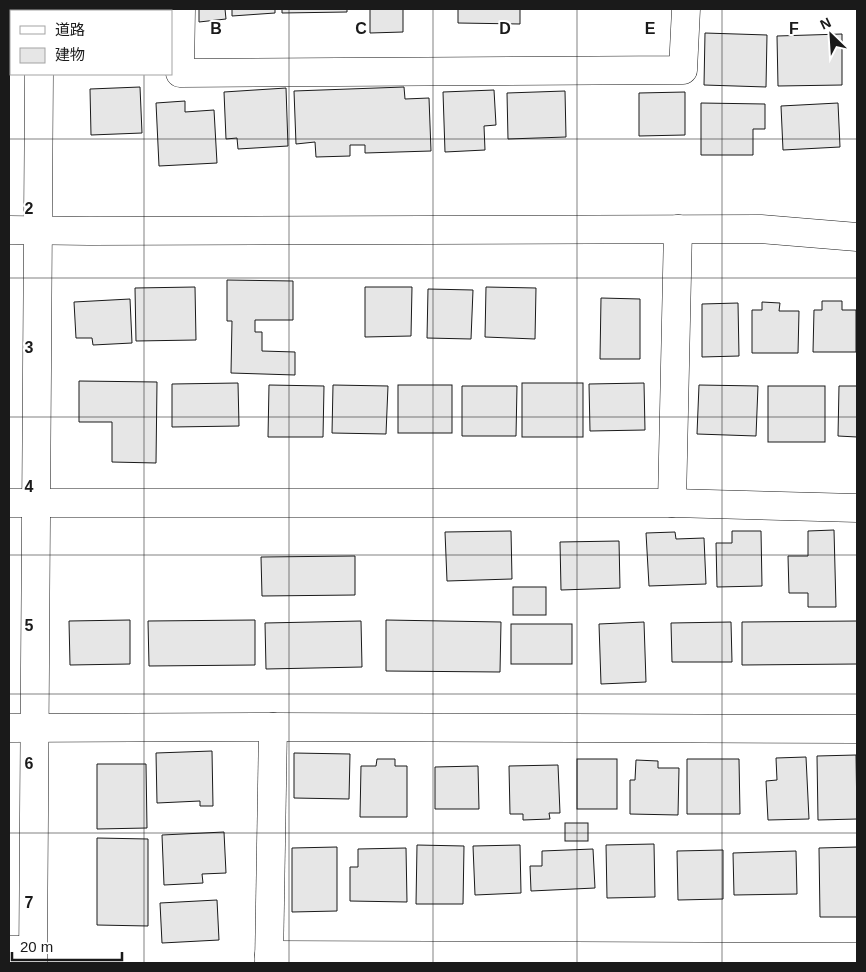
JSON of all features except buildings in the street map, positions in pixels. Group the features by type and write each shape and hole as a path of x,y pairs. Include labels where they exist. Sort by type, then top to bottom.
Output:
{"street":[{"path":"180,9 180,73 683,70 686,9"},
{"path":"25,955 22,728 36,503 39,75"},
{"path":"672,503 678,229"},
{"path":"9,230 761,229 857,237"},
{"path":"9,503 672,503 857,508"},
{"path":"273,727 269,959 857,957"},
{"path":"22,728 857,729"}]}
